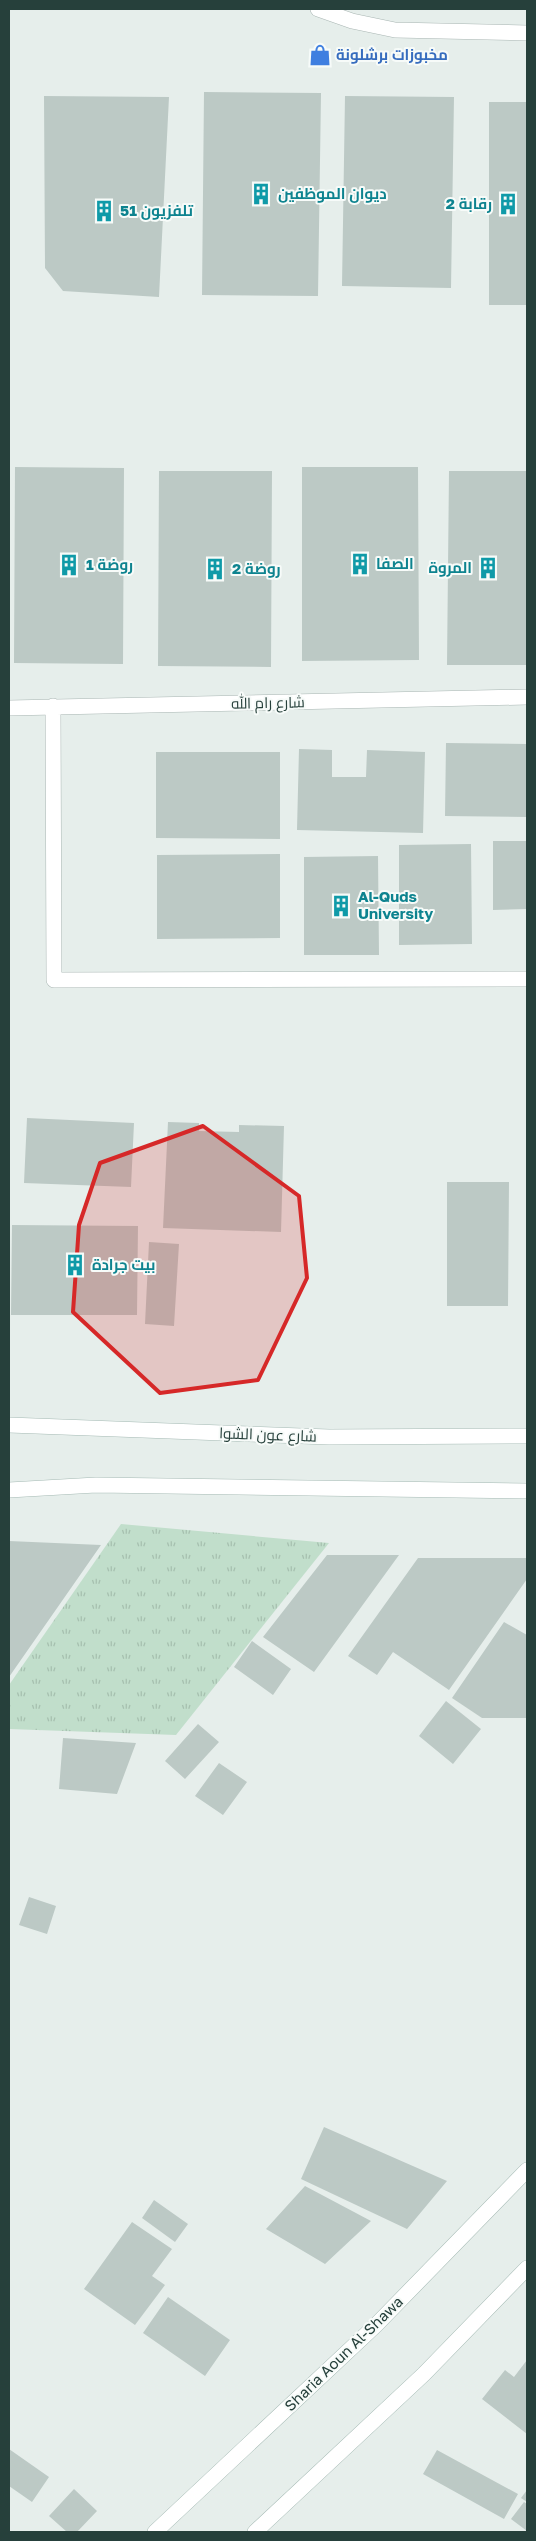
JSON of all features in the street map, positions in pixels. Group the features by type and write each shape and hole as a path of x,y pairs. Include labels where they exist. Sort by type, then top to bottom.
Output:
{"main road":[{"path":"318,9 352,20 395,30 527,33"},
{"name":"شارع رام الله","path":"9,708 527,697"},
{"path":"53,706 54,980 527,979"},
{"name":"شارع عون الشوا","path":"9,1424 329,1437 527,1436"},
{"path":"9,1490 96,1486 527,1491"},
{"name":"Sharia Aoun Al-Shawa","path":"155,2532 376,2325 527,2170"},
{"path":"255,2532 424,2374 527,2268"}],"highlighted area":[{"path":"203,1126 299,1196 307,1278 258,1380 160,1393 73,1312 79,1225 100,1163"}],"green space":[{"path":"121,1524 329,1543 176,1735 9,1729 9,1685"}],"building":[{"name":"ديوان الموظفين","path":"204,92 321,93 318,296 202,295"},
{"name":"تلفزيون 51","path":"44,96 169,97 159,297 63,291 45,268"},
{"path":"345,96 454,97 451,288 342,286"},
{"name":"رقابة 2","path":"489,102 527,102 527,305 489,305"},
{"name":"روضة 1","path":"15,467 124,468 123,664 14,663"},
{"name":"الصفا","path":"302,467 418,467 419,660 302,661"},
{"name":"روضة 2","path":"159,471 272,471 271,667 158,666"},
{"name":"المروة","path":"449,471 527,471 527,665 447,665"},
{"path":"446,743 527,744 527,817 445,816"},
{"path":"299,749 332,750 332,777 366,777 367,750 425,752 423,833 297,830"},
{"path":"156,752 280,752 280,839 156,838"},
{"path":"493,841 527,841 527,909 493,910"},
{"path":"471,844 472,944 399,945 399,845"},
{"path":"280,854 280,938 157,939 157,855"},
{"name":"Al-Quds University","path":"378,856 379,955 304,955 304,857"},
{"path":"27,1118 134,1123 131,1187 24,1183"},
{"path":"168,1122 199,1123 199,1131 239,1132 239,1125 284,1126 281,1232 163,1228"},
{"path":"447,1182 509,1182 508,1306 447,1306"},
{"name":"بيت جرادة","path":"12,1225 138,1226 137,1315 11,1315"},
{"path":"149,1242 179,1244 174,1326 145,1324"},
{"path":"9,1541 101,1545 9,1677"},
{"path":"327,1555 399,1555 314,1672 263,1637"},
{"path":"418,1558 527,1558 527,1579 449,1690 393,1652 377,1675 348,1656"},
{"path":"504,1622 527,1635 527,1718 482,1718 452,1698"},
{"path":"252,1641 291,1669 273,1695 234,1667"},
{"path":"446,1701 481,1729 453,1764 419,1736"},
{"path":"198,1724 219,1742 185,1779 165,1761"},
{"path":"63,1738 136,1743 117,1794 59,1789"},
{"path":"219,1763 247,1782 223,1815 195,1796"},
{"path":"29,1897 56,1906 47,1934 19,1925"},
{"path":"324,2127 447,2181 407,2229 301,2179"},
{"path":"305,2186 371,2221 325,2264 266,2229"},
{"path":"154,2200 188,2224 175,2242 142,2218"},
{"path":"132,2222 172,2249 152,2276 165,2285 135,2325 84,2289"},
{"path":"168,2297 230,2340 205,2376 143,2333"},
{"path":"527,2360 527,2434 482,2399 505,2370 514,2377"},
{"path":"9,2449 49,2477 32,2502 9,2486"},
{"path":"437,2450 518,2494 504,2519 423,2474"},
{"path":"74,2489 97,2511 77,2532 67,2532 49,2516"},
{"path":"527,2490 527,2502 521,2498"},
{"path":"524,2502 527,2504 527,2531 511,2519"}],"place":[{"name":"مخبوزات برشلونة","path":"320,55"},
{"name":"ديوان الموظفين","path":"261,194"},
{"name":"رقابة 2","path":"508,204"},
{"name":"تلفزيون 51","path":"104,211"},
{"name":"الصفا","path":"360,564"},
{"name":"روضة 1","path":"69,565"},
{"name":"المروة","path":"488,568"},
{"name":"روضة 2","path":"215,569"},
{"name":"Al-Quds University","path":"341,906"},
{"name":"بيت جرادة","path":"75,1265"}]}
